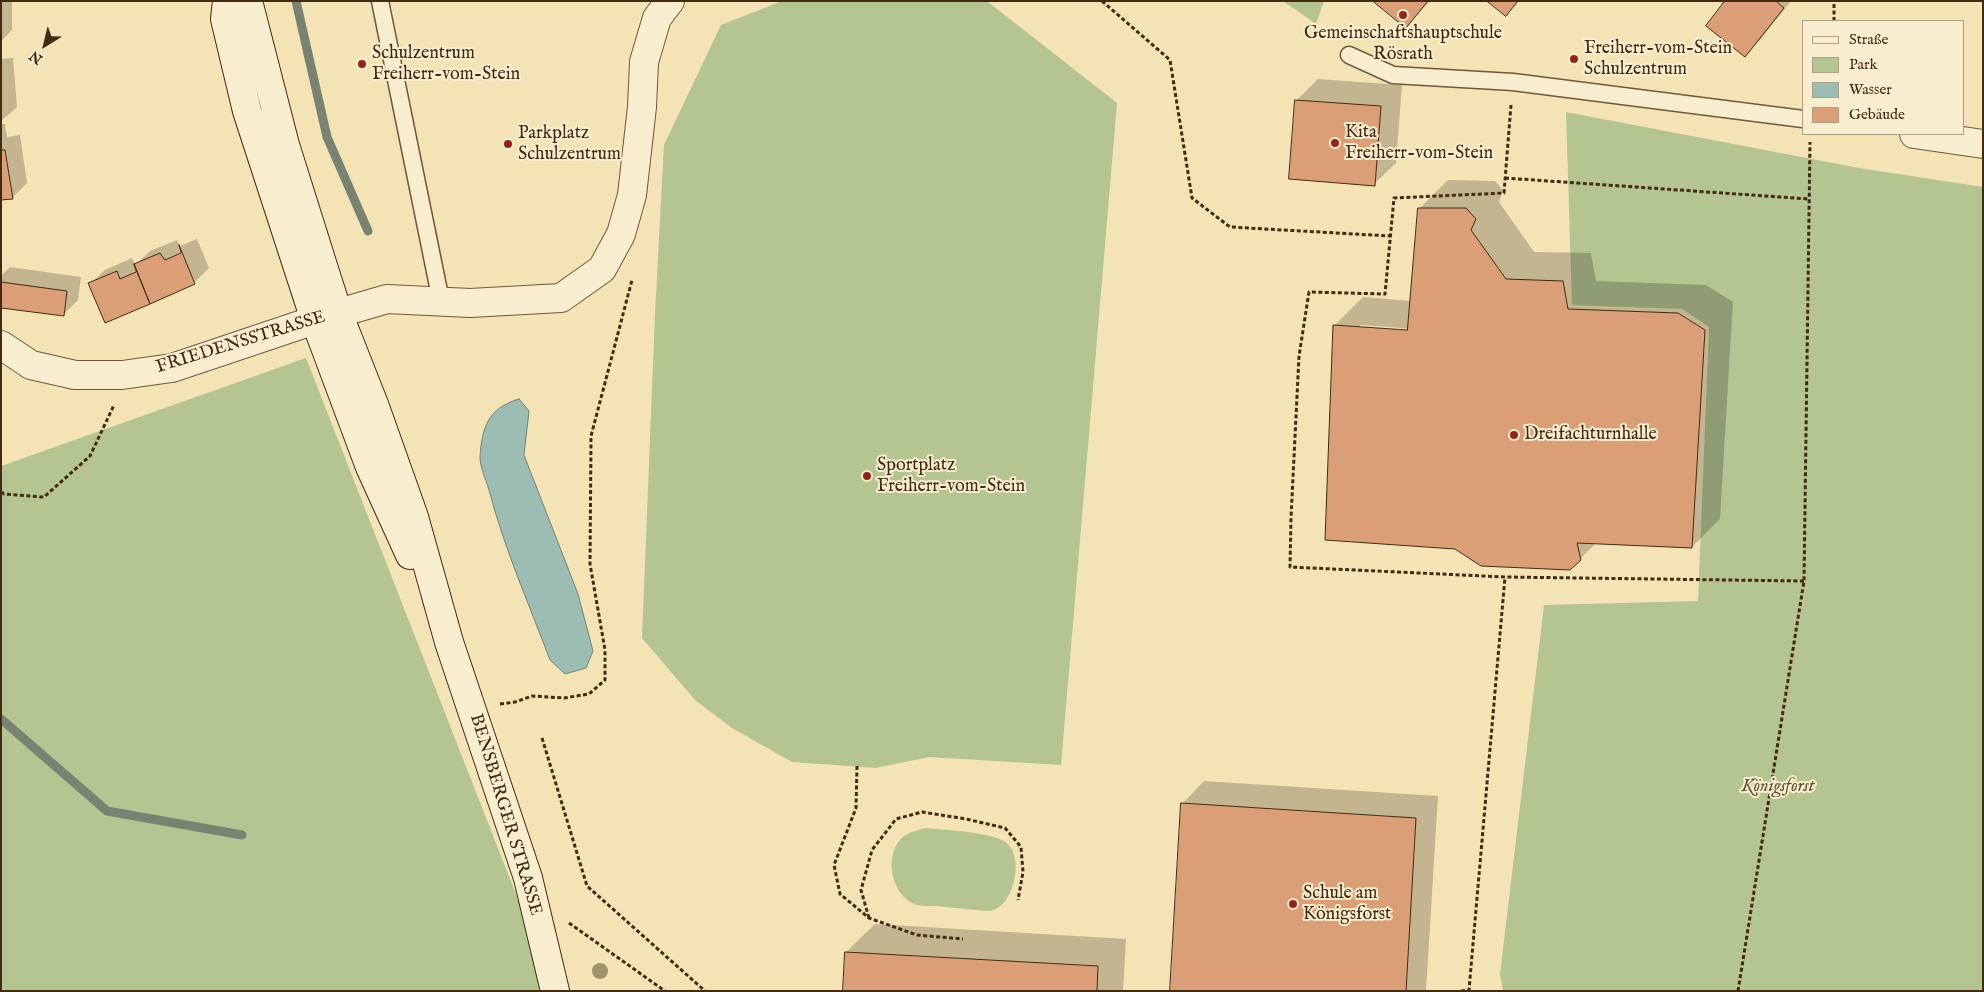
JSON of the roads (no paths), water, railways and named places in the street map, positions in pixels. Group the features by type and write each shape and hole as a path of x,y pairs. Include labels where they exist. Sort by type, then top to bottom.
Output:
{"main road":[{"path":"227,1 225,19 247,111 327,316"},
{"path":"248,1 327,316"},
{"name":"FRIEDENSSTRASSE","path":"1,345 31,365 75,376 122,375 172,368 327,316 387,299 470,303 561,298 602,269 621,234 630,203 638,150 644,62 657,18 670,1"},
{"path":"1921,135 1983,144"},
{"name":"BENSBERGER STRASSE","path":"327,316 375,407 414,517 449,642 528,878 555,991"}],"lane":[{"path":"380,1 441,301"},
{"path":"1349,56 1393,75 1513,82 1802,119"}],"water":[{"path":"519,399 529,411 524,455 578,594 593,651 586,668 565,674 550,660 509,555 480,461 481,446 489,420 500,408"}],"waterway":[{"path":"296,1 327,137 368,231"},
{"path":"1,719 107,811 242,835"}],"place":[{"name":"Gemeinschaftshauptschule Rösrath","path":"1403,15"},
{"name":"Freiherr-vom-Stein Schulzentrum","path":"1574,59"},
{"name":"Schulzentrum Freiherr-vom-Stein","path":"362,64"},
{"name":"Kita Freiherr-vom-Stein","path":"1335,143"},
{"name":"Parkplatz Schulzentrum","path":"508,144"},
{"name":"Dreifachturnhalle","path":"1514,435"},
{"name":"Sportplatz Freiherr-vom-Stein","path":"867,476"},
{"name":"Schule am Königsforst","path":"1293,904"}],"park label":[{"name":"Königsforst","path":"1778,787"}]}
